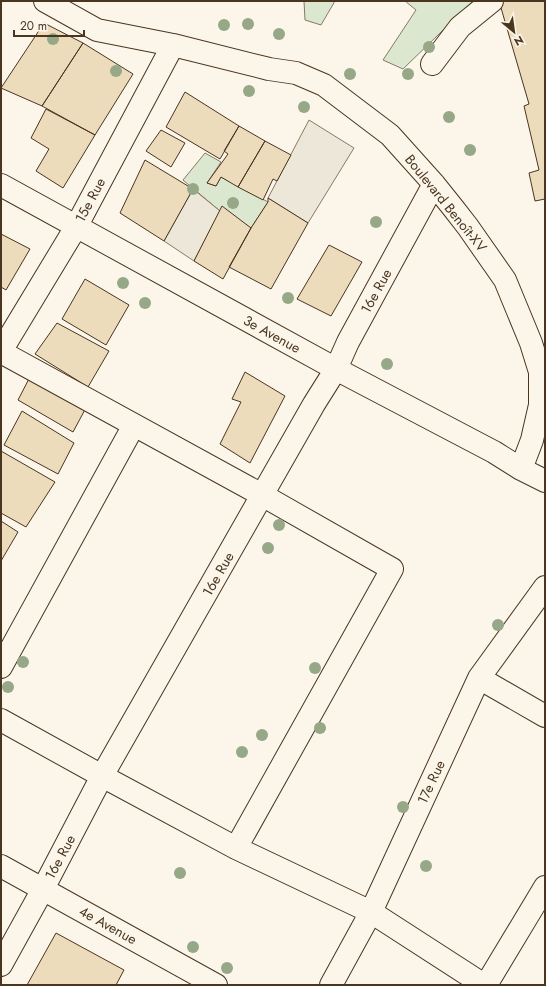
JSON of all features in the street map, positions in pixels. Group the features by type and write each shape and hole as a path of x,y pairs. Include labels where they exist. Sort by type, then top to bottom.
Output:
{"street":[{"name":"Boulevard Benoît-XV","path":"45,1 97,30 173,45 296,74 324,85 390,135 434,184 468,227 505,280 531,343 540,372 540,405 532,440 521,469"},
{"path":"432,64 460,27 492,1"},
{"name":"15e Rue","path":"1,352 76,227 173,45"},
{"name":"16e Rue","path":"1,965 43,889 102,776 314,404 336,369 348,342 434,184"},
{"name":"3e Avenue","path":"1,185 336,369 487,448 521,469 545,480"},
{"path":"1,352 262,495 392,569 236,848"},
{"path":"1,666 134,424"},
{"name":"17e Rue","path":"331,985 371,912 479,678 545,587"},
{"path":"479,678 545,716"},
{"path":"1,720 236,848 371,912 485,985 545,886"},
{"name":"4e Avenue","path":"1,866 216,985"}],"green space":[{"path":"304,1 335,1 321,25 305,20"},
{"path":"405,1 473,1 403,69 383,60 416,10"},
{"path":"205,153 221,162 207,183 216,186 221,177 268,202 251,228 220,211 183,180"}],"shaded area":[{"path":"309,120 354,148 308,223 268,198"},
{"path":"193,189 220,211 194,261 164,241"}],"building":[{"path":"499,1 545,1 545,199 535,201 529,173 539,170 524,106 529,104"},
{"path":"44,23 83,43 42,106 1,88"},
{"path":"83,43 133,74 95,135 42,106"},
{"path":"185,92 239,126 220,159 166,127"},
{"path":"46,109 95,135 63,188 36,171 49,149 31,138"},
{"path":"239,126 265,141 238,187 221,177 216,186 207,183 228,154 224,151"},
{"path":"161,130 185,143 171,167 146,151"},
{"path":"265,141 291,155 277,181 273,179 263,200 238,187"},
{"path":"145,160 193,189 164,241 120,213"},
{"path":"268,198 308,223 271,289 229,267 251,228 268,202"},
{"path":"222,206 251,228 223,279 194,261"},
{"path":"1,234 30,249 6,290 1,287"},
{"path":"329,245 362,262 331,316 297,299"},
{"path":"85,279 129,305 106,345 62,319"},
{"path":"57,323 109,351 88,387 35,354"},
{"path":"245,372 285,396 250,463 220,444 241,402 232,399"},
{"path":"32,373 88,404 73,432 18,400"},
{"path":"22,411 74,443 58,474 4,445"},
{"path":"1,451 55,482 26,527 1,513"},
{"path":"1,521 18,532 1,561"},
{"path":"56,933 124,970 116,985 27,985"}]}
